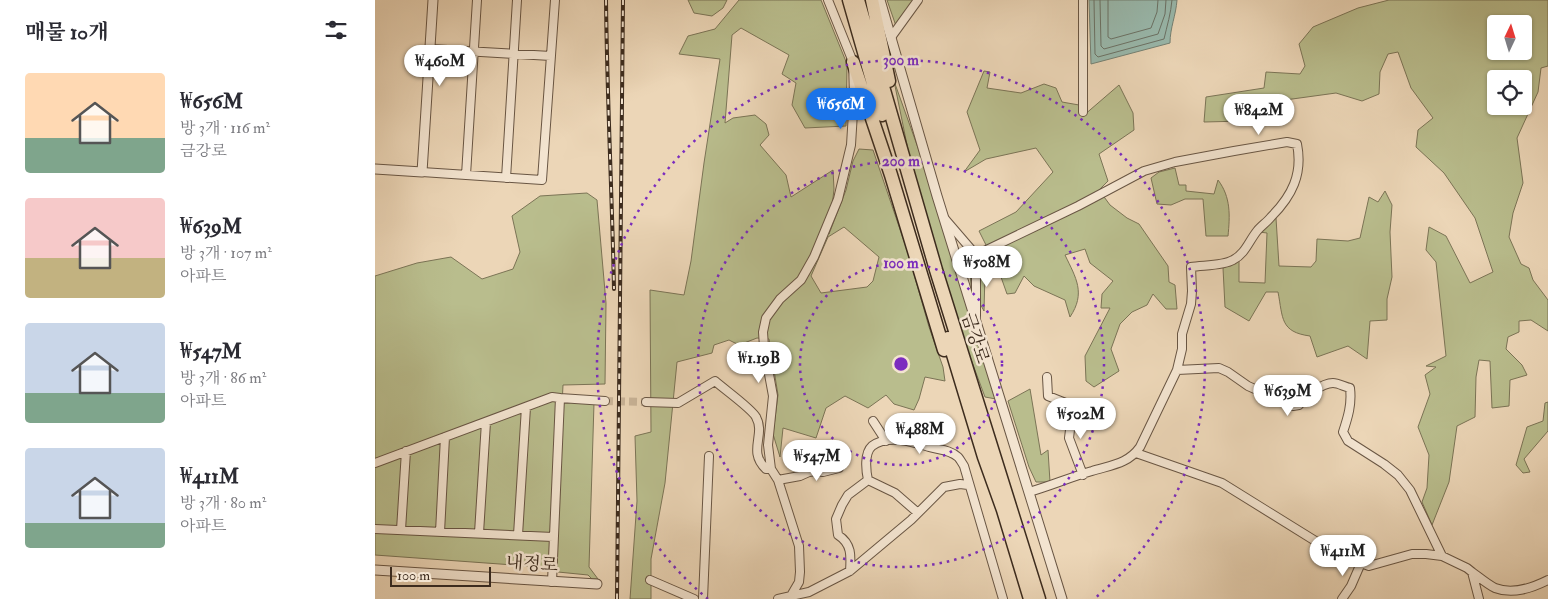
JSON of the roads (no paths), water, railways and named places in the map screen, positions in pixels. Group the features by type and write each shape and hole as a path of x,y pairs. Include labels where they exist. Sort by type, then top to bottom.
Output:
{"highway":[{"name":"금강로","path":"849,0 984,458 1003,510 1030,599"},
{"name":"금강로","path":"858,0 945,299 1039,599"},
{"path":"872,0 908,174"},
{"path":"853,62 875,125 969,427 984,458"}],"street":[{"path":"422,172 433,0"},
{"path":"466,175 477,0"},
{"path":"506,178 517,0"},
{"path":"375,168 543,180 555,0"},
{"path":"792,594 799,582 799,546 778,480 771,469 767,444 773,396 763,332 767,318 780,299 801,280 815,257 838,199 851,145 854,96 853,62 828,0"},
{"path":"880,0 944,218 1062,599"},
{"path":"891,36 918,0"},
{"path":"1083,0 1083,112"},
{"path":"430,49 551,56"},
{"path":"976,256 1144,171 1175,162 1234,151 1287,142 1297,144 1300,158 1299,174 1294,185 1280,208 1258,230 1247,248 1231,261 1191,266 1191,304 1182,334 1182,349 1177,370 1141,447 1124,462 1029,492"},
{"path":"944,218 976,256 976,321"},
{"path":"1177,370 1219,368 1248,386 1293,406 1299,405 1309,393 1333,383 1349,388 1351,398 1343,432 1348,441 1398,475 1410,490 1442,556"},
{"path":"1047,377 1048,396 1077,407 1069,438 1083,475"},
{"path":"646,402 678,403 715,381 756,415 759,430 757,454 763,466 766,469 771,469"},
{"path":"375,463 553,397 605,401"},
{"path":"552,582 559,398"},
{"path":"518,535 526,407"},
{"path":"873,421 886,441"},
{"path":"479,533 486,422"},
{"path":"919,428 920,443"},
{"path":"440,532 445,437"},
{"path":"868,480 866,471 869,451 872,447 886,441 920,443 929,447 941,448 958,457 964,466 968,485 1003,599"},
{"path":"401,530 406,451"},
{"path":"1136,453 1222,483 1317,542 1369,566 1411,554 1426,554 1442,556 1467,568 1495,588 1521,591 1548,580"},
{"path":"703,599 709,456"},
{"path":"778,480 800,476 816,470 823,472 839,468 841,464"},
{"path":"868,480 895,492 918,513"},
{"path":"850,571 849,546 846,540 838,535 836,519 847,495 868,480"},
{"path":"778,599 792,594 809,592 850,571 911,520 944,488 960,484 968,485"},
{"path":"375,529 553,537"},
{"path":"1343,599 1361,563"},
{"name":"내정로","path":"375,570 597,584"},
{"path":"1472,572 1479,599"},
{"path":"650,580 694,599"}],"water":[{"path":"1089,0 1177,0 1170,43 1091,64"}],"tunnel":[{"path":"605,401 646,402"}],"railway":[{"path":"606,0 614,289"},
{"path":"617,599 623,0"}]}
